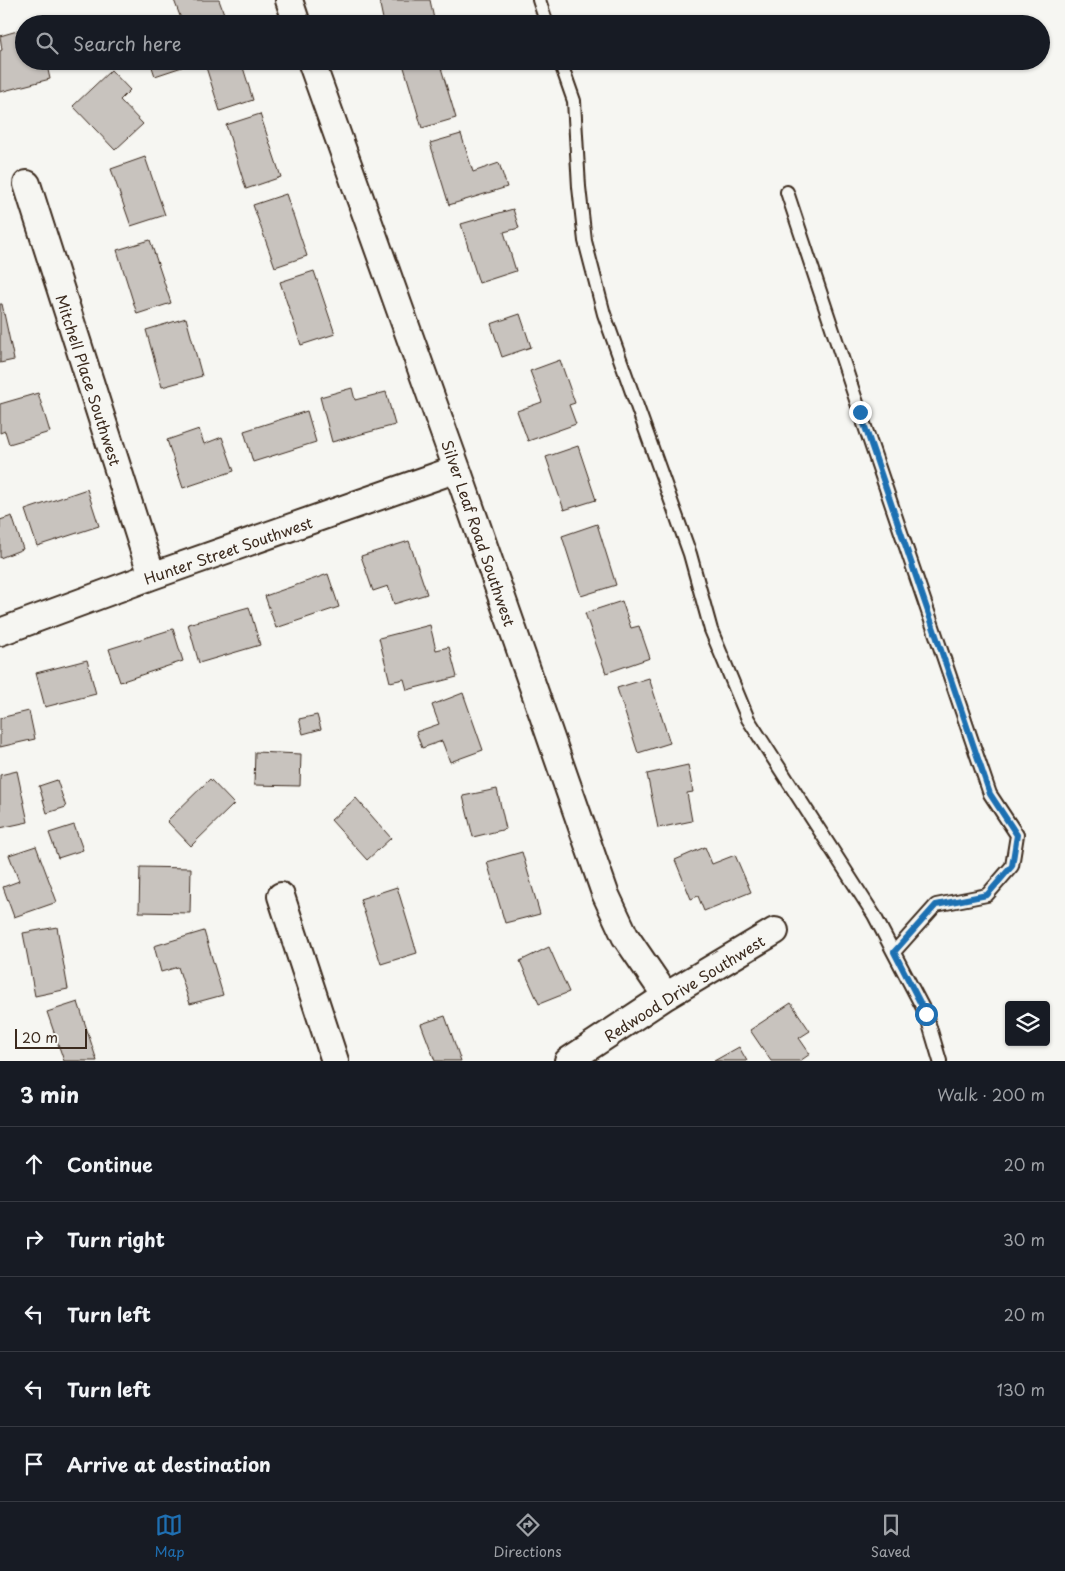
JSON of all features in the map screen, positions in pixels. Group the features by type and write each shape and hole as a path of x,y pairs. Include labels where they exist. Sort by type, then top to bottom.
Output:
{"street":[{"path":"289,0 294,15"},
{"name":"Silver Leaf Road Southwest","path":"314,70 457,469 605,893 625,936 666,996"},
{"name":"Mitchell Place Southwest","path":"27,184 152,576"},
{"name":"Hunter Street Southwest","path":"0,632 152,576 457,469"},
{"path":"281,896 335,1061"},
{"name":"Redwood Drive Southwest","path":"568,1061 666,996 775,931"}],"lane":[{"path":"539,0 544,15"},
{"path":"563,70 574,101 584,241 604,314 690,554 711,630 748,719 874,915 894,952 926,1014 940,1061"},
{"path":"787,192 990,794 1017,835 1012,866 987,895 936,905 894,952"}],"building":[{"path":"174,0 219,0 224,15 180,15"},
{"path":"379,0 430,0 433,15 382,15"},
{"path":"15,32 15,70 48,70 50,79 0,92 0,51 2,50 0,36"},
{"path":"111,70 130,90 120,100 143,124 115,150 73,106"},
{"path":"153,70 173,70 155,76"},
{"path":"207,70 244,70 253,100 220,111"},
{"path":"405,70 442,70 456,118 422,128"},
{"path":"260,114 281,177 246,189 226,125"},
{"path":"461,134 473,172 499,163 507,187 449,205 430,143"},
{"path":"145,157 165,215 131,226 111,169"},
{"path":"286,194 307,256 275,267 253,205"},
{"path":"513,209 519,228 504,232 516,271 479,283 461,224"},
{"path":"150,240 171,303 137,314 117,250"},
{"path":"314,271 335,334 301,345 280,282"},
{"path":"0,304 2,304 14,360 0,363"},
{"path":"520,314 531,347 502,357 491,324"},
{"path":"186,318 202,376 162,387 146,330"},
{"path":"560,360 575,403 569,405 576,424 528,441 517,411 542,402 530,371"},
{"path":"352,388 355,400 386,392 395,425 332,442 320,397"},
{"path":"38,393 50,432 9,444 5,431 0,433 0,404"},
{"path":"307,411 316,442 253,462 244,431"},
{"path":"199,429 204,444 222,437 234,471 183,488 167,440"},
{"path":"578,446 596,500 564,510 546,457"},
{"path":"87,489 99,526 37,546 25,510"},
{"path":"12,516 23,549 0,558 0,520"},
{"path":"597,524 616,585 581,596 562,536"},
{"path":"409,541 427,594 394,604 388,586 373,591 361,556"},
{"path":"328,574 339,607 276,628 265,596"},
{"path":"622,601 631,628 639,626 650,658 606,673 585,613"},
{"path":"249,607 260,645 199,663 188,624"},
{"path":"430,625 436,650 449,647 457,677 407,690 404,679 390,682 379,638"},
{"path":"173,629 183,661 120,682 109,649"},
{"path":"87,660 96,694 45,707 36,673"},
{"path":"649,678 670,743 638,753 617,688"},
{"path":"463,693 483,750 450,762 442,741 422,748 416,732 439,724 432,705"},
{"path":"29,711 35,739 0,747 0,718"},
{"path":"317,715 321,729 303,734 299,719"},
{"path":"255,752 301,754 300,786 254,785"},
{"path":"688,765 693,792 687,793 692,821 658,828 647,774"},
{"path":"17,771 28,822 0,828 0,775"},
{"path":"210,779 234,804 191,846 167,821"},
{"path":"57,780 66,807 47,813 39,786"},
{"path":"497,789 506,829 473,837 463,796"},
{"path":"356,798 391,838 367,860 331,820"},
{"path":"74,825 83,850 58,858 49,833"},
{"path":"36,846 57,902 14,917 3,887 19,881 9,855"},
{"path":"705,847 712,864 735,855 751,892 704,911 698,896 691,899 675,860"},
{"path":"522,852 540,914 505,923 487,862"},
{"path":"140,867 191,868 190,913 139,912"},
{"path":"397,887 417,953 381,964 360,899"},
{"path":"57,927 68,989 35,996 23,933"},
{"path":"204,931 223,995 190,1004 178,967 161,972 154,946"},
{"path":"549,947 569,992 539,1004 520,961"},
{"path":"78,1002 97,1061 64,1061 47,1012"},
{"path":"791,1003 810,1031 799,1038 810,1054 800,1061 771,1061 750,1030"},
{"path":"445,1016 461,1061 435,1061 421,1024"},
{"path":"739,1047 747,1061 714,1061"}],"route":[{"path":"860,412 990,794 1017,835 1012,866 987,895 936,905 894,952 926,1014"}]}
